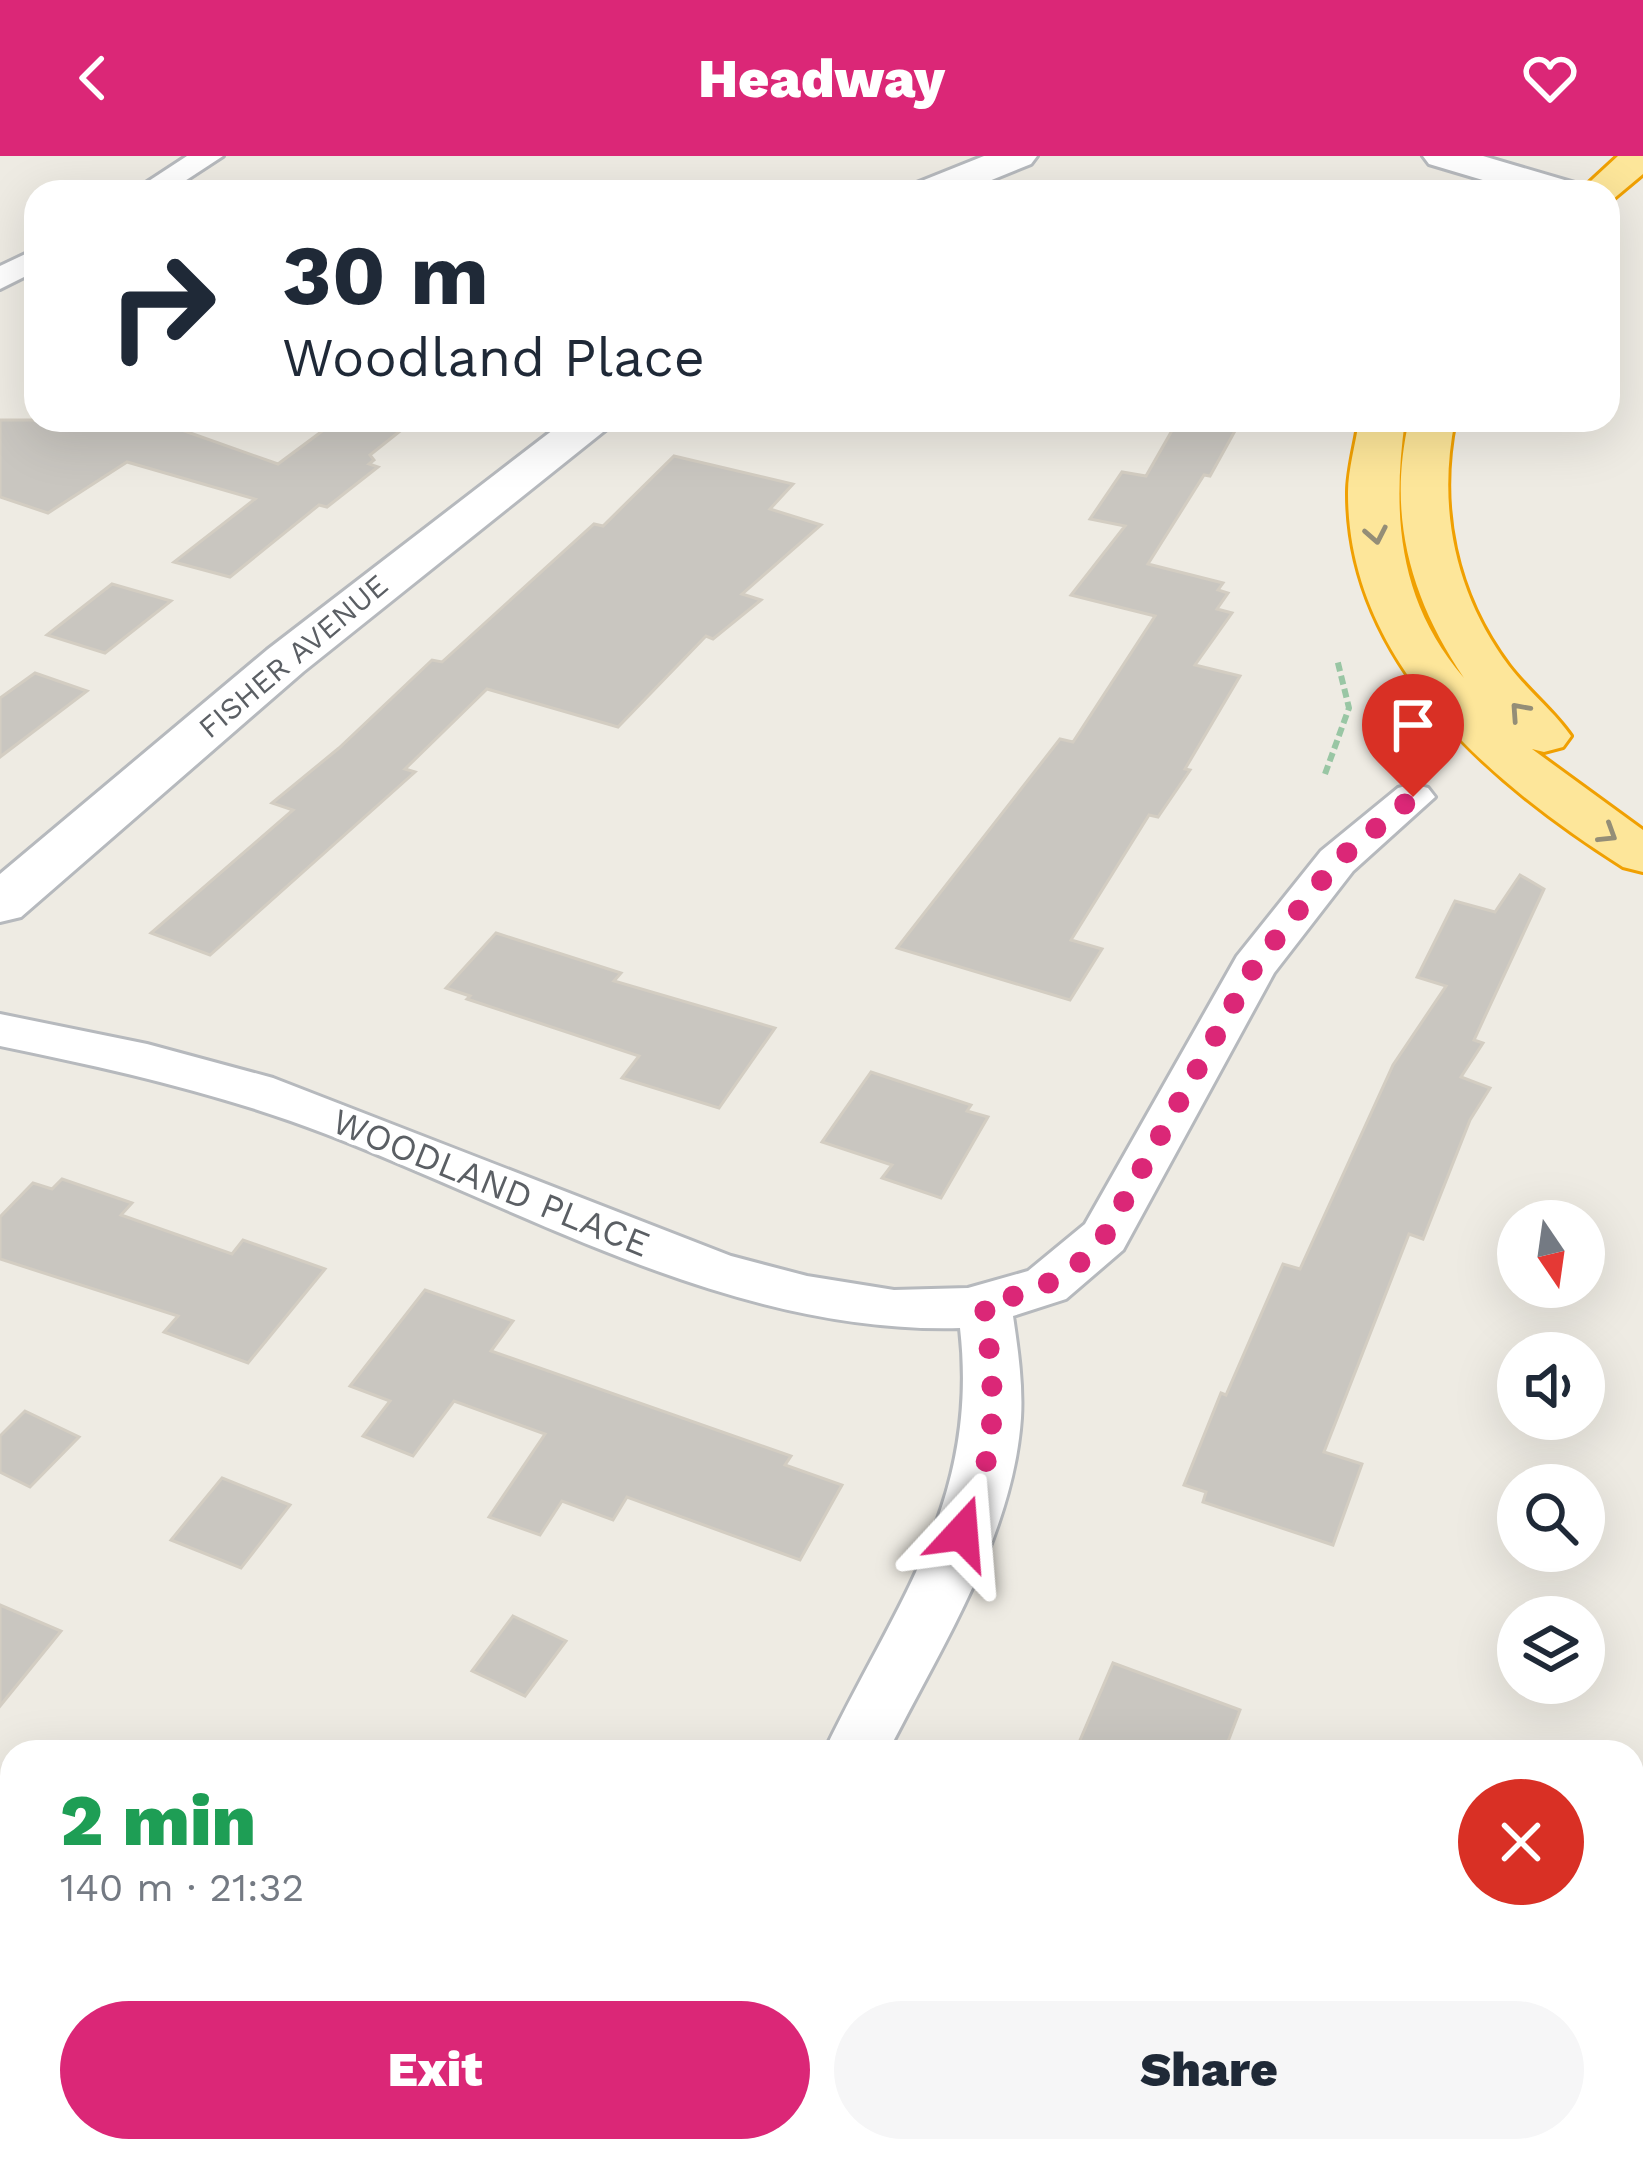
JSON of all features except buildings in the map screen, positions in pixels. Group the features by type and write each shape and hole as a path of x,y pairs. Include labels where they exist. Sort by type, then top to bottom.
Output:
{"highway":[{"path":"1612,180 1641,156"},
{"path":"1620,217 1643,197"},
{"path":"1380,432 1372,473 1375,531 1392,594 1419,651 1458,710 1504,757 1564,805 1643,855"},
{"path":"1429,432 1422,462 1423,517 1438,577 1468,641 1497,686 1538,731 1643,810"}],"street":[{"path":"167,180 208,156"},
{"path":"958,180 1018,156"},
{"path":"1442,156 1523,180"},
{"name":"FISHER AVENUE","path":"0,904 303,646 580,432"},
{"name":"WOODLAND PLACE","path":"0,1030 192,1071 285,1100 714,1273 854,1306 947,1310 1054,1283 1084,1263 1104,1237 1254,967 1337,861 1413,797"},
{"path":"862,1740 953,1557 985,1466 993,1379 984,1303"}],"path":[{"path":"1325,774 1349,708 1337,659"}],"route":[{"path":"962,1533 985,1466 992,1426 993,1379 984,1303 1054,1283 1084,1263 1104,1237 1254,967 1337,861 1413,797"}]}
